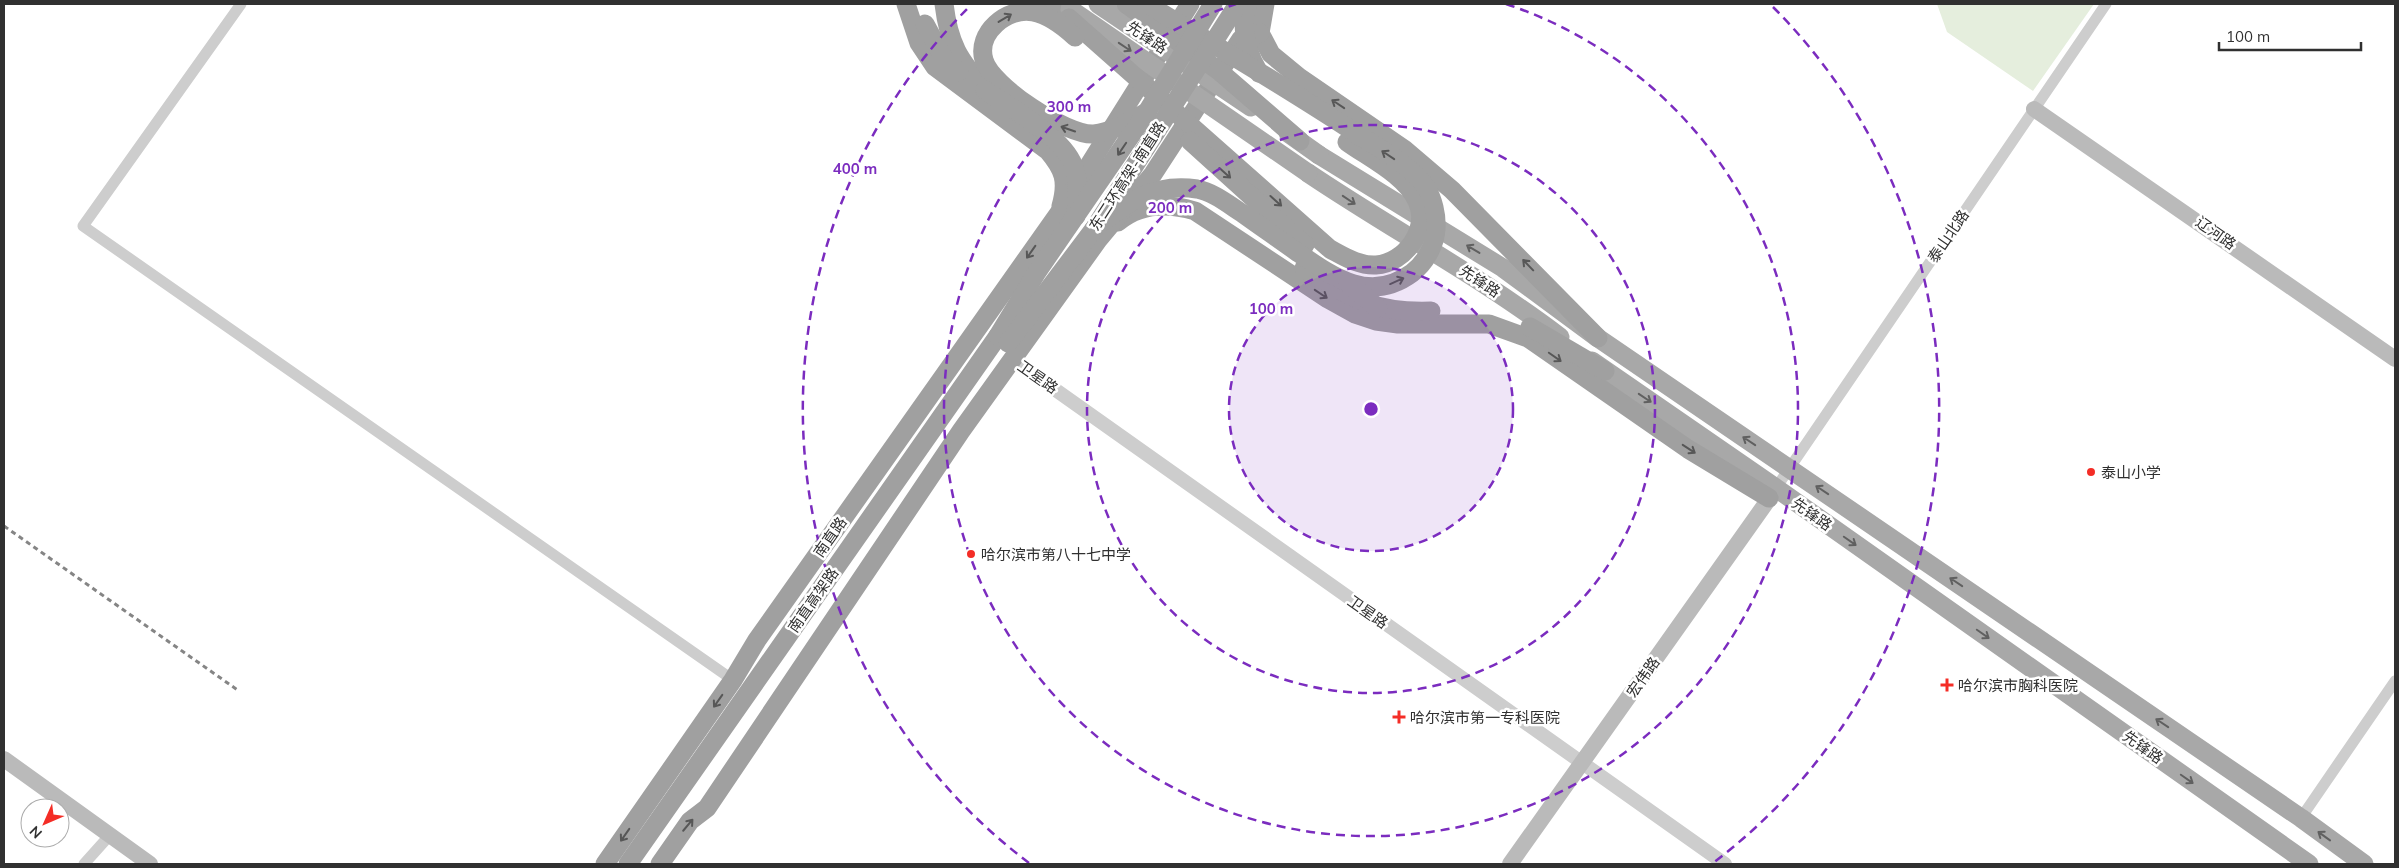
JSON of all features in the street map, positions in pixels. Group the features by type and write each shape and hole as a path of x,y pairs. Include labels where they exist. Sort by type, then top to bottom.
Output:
{"highway":[{"path":"906,4 919,43 935,67 1048,151 1060,165 1068,215"},
{"path":"917,4 932,41 943,57 956,70 1051,137 1065,150 1076,170 1068,215"},
{"path":"944,4 947,31 955,49 985,90"},
{"path":"1051,4 1067,10 1119,60 1330,249 1352,262 1376,265 1400,257 1417,235 1420,211 1416,200 1397,178 1285,99 1262,78 1248,52 1246,44 1245,12 1248,4"},
{"path":"1126,4 1219,71 1300,141"},
{"path":"660,864 690,821 707,808 1006,346 1096,234 1122,206 1139,196 1167,189 1182,187 1200,190 1216,196 1331,274 1354,284 1368,287 1384,286 1400,281 1415,270 1426,258 1436,231 1433,202 1426,187 1398,161 1323,112 1148,4"},
{"name":"东二环高架-南直路","path":"1006,346 1037,272 1068,215 1147,112 1213,4"},
{"name":"东二环高架-南直路","path":"1006,346 1096,234 1238,4"},
{"path":"1265,4 1260,33 1271,54 1288,68 1404,149 1452,190 1598,338"},
{"path":"1068,215 1185,6 1241,39"},
{"path":"1147,112 1120,127 1094,134 1061,126 990,75 983,58 987,35 1004,18 1026,11 1043,15 1062,26 1358,293 1378,308"},
{"path":"1096,234 1153,174 1241,39 1260,33"},
{"path":"1167,189 1214,210 1350,297 1378,308 1398,311 1450,311 1506,316 1541,332 1605,371"},
{"path":"1096,234 1140,210 1154,206 1176,206 1195,211 1328,299 1355,314 1376,322 1398,324 1478,323 1515,332 1528,338 1688,449 1773,493"},
{"name":"南直路","path":"605,864 733,680 757,640 1068,215"},
{"path":"757,640 780,621 986,330 1037,272"},
{"path":"707,808 712,787 1038,319 1057,281"},
{"name":"南直高架路","path":"628,864 1006,346"},
{"name":"南直高架路","path":"643,864 1006,346"}],"main road":[{"name":"先锋路","path":"1098,4 1320,155 1393,202 1503,268 1598,338 2301,818 2364,864"},
{"name":"先锋路","path":"1067,10 1308,173 1389,226 1459,267 1519,306 1773,493 2309,864"},
{"name":"辽河路","path":"2036,105 2395,350"},
{"name":"辽河路","path":"2036,105 2395,359"},
{"name":"宏伟路","path":"1510,864 1773,493"},
{"path":"4,759 150,864"}],"street":[{"path":"241,4 83,226 733,680"},
{"name":"泰山北路","path":"1773,493 2106,4"},
{"path":"1068,215 1096,234"},
{"name":"卫星路","path":"1006,346 1582,764 1725,864"},
{"path":"2301,818 2395,681"},
{"path":"84,864 110,835"}],"green space":[{"path":"1937,4 2094,4 2033,91 1947,32"}],"railway":[{"path":"4,526 239,691"}],"place":[{"name":"泰山小学","path":"2091,472"},
{"name":"哈尔滨市第八十七中学","path":"971,554"},
{"name":"哈尔滨市胸科医院","path":"1947,685"},
{"name":"哈尔滨市第一专科医院","path":"1399,717"}]}
